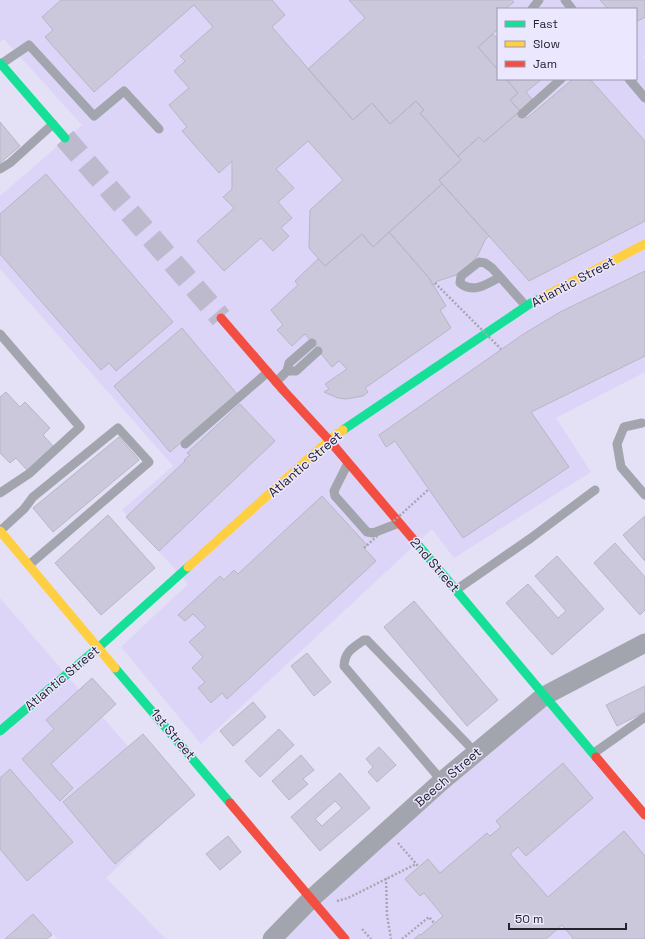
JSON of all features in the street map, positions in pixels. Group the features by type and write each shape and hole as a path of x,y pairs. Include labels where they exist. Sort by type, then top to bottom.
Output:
{"street":[{"path":"1,64 65,138"},
{"name":"Atlantic Street","path":"0,731 99,647 329,440 526,306 645,244"},
{"name":"2nd Street","path":"220,318 329,440 544,696 638,801 645,815"},
{"name":"1st Street","path":"0,531 345,939"},
{"name":"Beech Street","path":"272,939 311,899 442,781 544,696 645,643"}],"lane":[{"path":"533,8 539,0"},
{"path":"565,0 571,8"},
{"path":"1,64 29,45 94,116 124,90 159,129"},
{"path":"522,114 560,80"},
{"path":"630,80 645,98"},
{"path":"0,169 10,163 53,124"},
{"path":"500,277 526,306"},
{"path":"0,334 80,427 30,473 0,493"},
{"path":"276,382 287,371 289,363 312,343"},
{"path":"287,371 296,371 318,351"},
{"path":"186,444 268,372"},
{"path":"642,423 624,427 617,444 621,467 645,495"},
{"path":"0,531 24,509 32,497 118,428 149,462 29,565"},
{"path":"348,463 334,491 335,496 367,532 373,533 399,523"},
{"path":"456,590 531,538 595,490"},
{"path":"442,781 344,666 344,659 347,653 364,640 368,640 475,752"},
{"path":"594,753 645,717"}],"path":[{"path":"435,283 501,350"},
{"path":"364,548 429,489"},
{"path":"337,897 338,903 386,878 417,866 398,843 392,847"},
{"path":"386,878 387,915 391,939"},
{"path":"402,939 429,916 435,924"},
{"path":"357,924 371,939"}],"shaded area":[{"path":"0,0 645,0 645,55 643,57 645,59 645,372 556,418 591,472 454,558 432,529 201,744 121,647 188,584 122,510 173,466 0,269 0,196 82,125 4,39 0,42"},
{"path":"0,598 180,807 106,878 166,939 58,939 53,934 47,939 0,939"},
{"path":"544,696 645,815 645,939 272,939"}],"building":[{"path":"61,0 272,0 285,15 272,27 353,120 372,103 390,124 416,101 424,110 420,113 461,160 439,180 442,184 373,247 362,234 325,266 309,248 310,210 343,180 308,141 276,169 294,188 278,202 292,218 281,228 289,236 273,251 261,238 224,271 197,241 234,208 223,197 232,189 232,161 219,173 182,131 187,127 169,105 189,88 174,71 185,61 180,56 213,27 194,5 94,92 45,37 53,30 42,17"},
{"path":"349,0 512,0 514,2 506,8 497,8 497,30 478,47 497,69 497,80 507,80 518,93 510,100 520,111 484,142 479,137 458,156 420,113 424,110 416,101 390,124 372,103 353,120 308,69 365,18"},
{"path":"600,0 645,0 645,17 637,21 637,8 607,8"},
{"path":"493,34 497,38 497,69 478,47"},
{"path":"507,80 541,80 526,92 532,99 520,111 510,100 518,93"},
{"path":"572,80 591,80 645,141 645,221 529,281 439,180 461,160 458,156 479,137 484,142 520,111 527,118"},
{"path":"0,122 20,146 0,163"},
{"path":"46,174 173,322 116,371 109,363 101,370 0,254 0,214"},
{"path":"442,184 489,236 472,262 456,275 438,281 433,285 429,278 389,232"},
{"path":"389,232 429,278 446,306 440,310 451,328 365,388 368,392 363,396 346,399 338,398 324,392 329,389 325,384 347,369 339,361 332,367 305,334 292,346 277,330 283,325 271,310 298,285 295,281 318,259 325,266 362,234 373,247"},
{"path":"645,271 645,356 531,412 569,467 463,538 395,441 386,447 379,435 522,335 560,312"},
{"path":"182,328 237,394 170,452 114,386"},
{"path":"6,392 20,407 25,402 50,428 43,435 53,446 27,470 16,458 10,463 0,453 0,397"},
{"path":"240,404 275,441 159,551 126,517 185,461 184,460 190,455 187,453"},
{"path":"119,437 139,460 53,532 33,508"},
{"path":"322,496 367,545 364,548 376,561 227,699 222,693 211,703 198,688 205,682 192,668 203,657 189,642 206,627 193,614 185,621 178,615 220,576 224,580 234,570 238,574"},
{"path":"108,515 155,568 101,615 55,563"},
{"path":"645,516 645,561 623,535"},
{"path":"615,543 645,577 645,610 640,615 594,563"},
{"path":"557,556 604,609 552,655 506,603 528,584 558,618 566,611 535,576"},
{"path":"414,601 498,700 467,726 384,627"},
{"path":"307,653 331,682 314,696 291,666"},
{"path":"92,678 116,704 51,764 73,788 60,801 22,759 54,729 46,720"},
{"path":"645,686 645,712 617,726 606,705"},
{"path":"253,702 266,717 233,746 220,731"},
{"path":"279,729 294,745 260,777 245,761"},
{"path":"143,734 195,795 115,864 63,802"},
{"path":"379,747 396,765 377,782 368,772 373,767 366,759"},
{"path":"301,755 314,770 303,779 308,784 289,800 272,781"},
{"path":"563,763 593,798 526,856 518,847 510,854 548,897 624,831 645,856 645,939 572,939 573,938 562,925 546,939 414,939 420,934 421,935 443,916 424,893 420,896 405,879 428,859 440,873 487,833 490,836 501,827 496,821"},
{"path":"10,769 73,842 27,881 0,849 0,778"},
{"path":"340,773 370,808 320,851 291,817","holes":["335,801 342,808 322,826 315,819"]},
{"path":"228,836 241,852 220,870 206,854"},
{"path":"33,914 52,935 47,939 5,939"}],"tunnel":[{"path":"65,138 221,318"}],"traffic: fast":[{"path":"0,63 65,138"},
{"path":"343,430 531,303 541,298"},
{"path":"413,539 596,757"},
{"path":"0,731 99,647 188,567"},
{"path":"115,668 230,803"}],"traffic: slow":[{"path":"541,298 645,244"},
{"path":"188,567 329,440 343,430"},
{"path":"0,531 115,668"}],"traffic: jam":[{"path":"221,318 284,391 329,440 413,539"},
{"path":"596,757 645,815"},
{"path":"230,803 345,939"}]}
